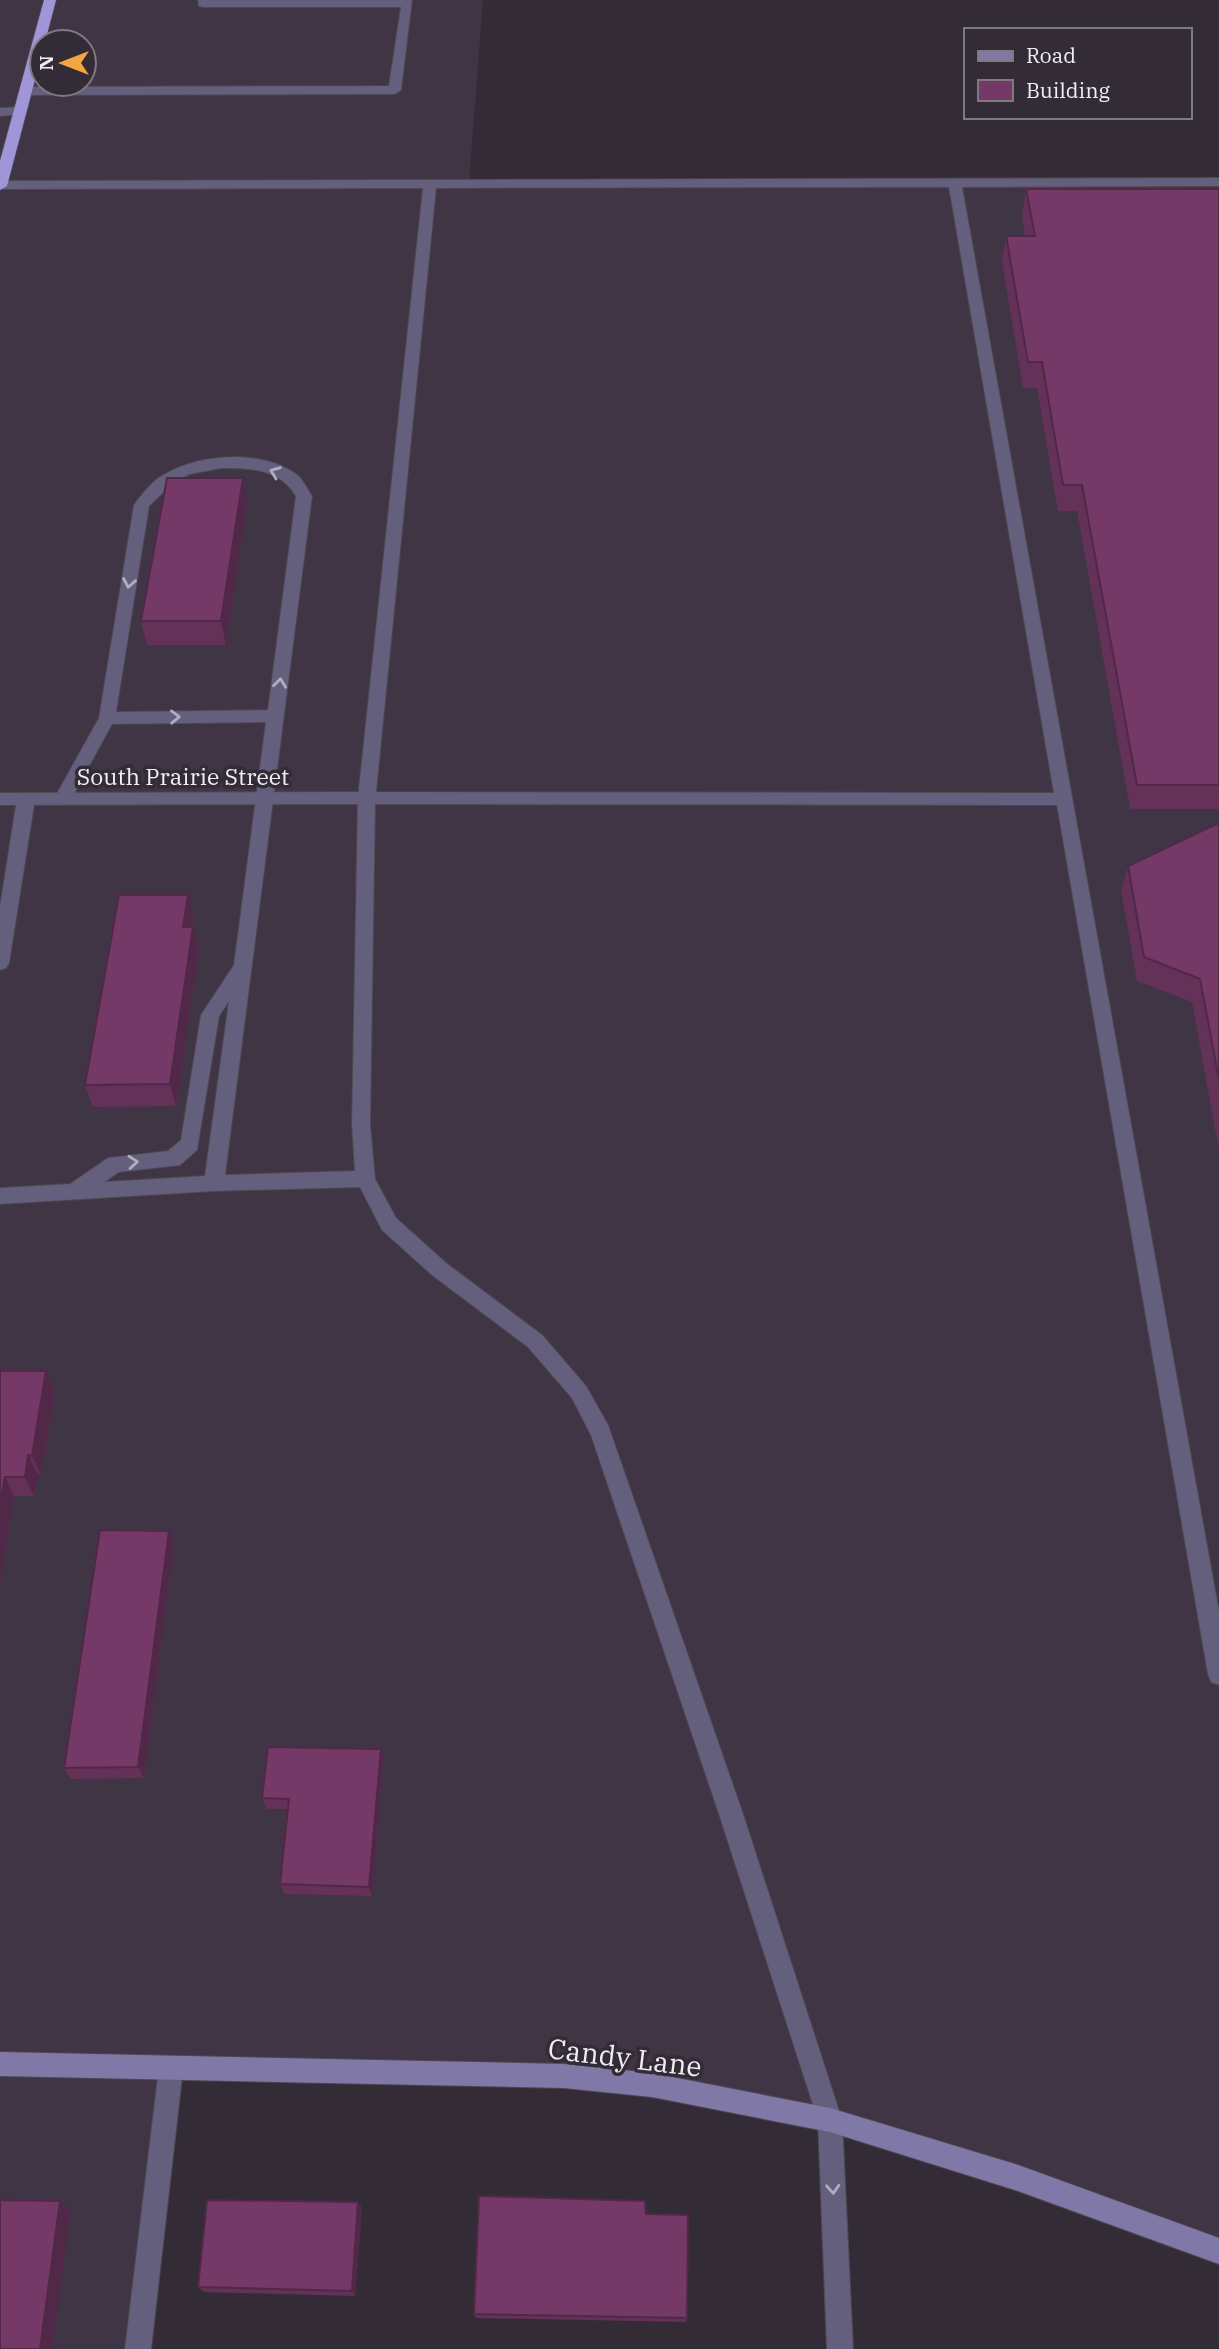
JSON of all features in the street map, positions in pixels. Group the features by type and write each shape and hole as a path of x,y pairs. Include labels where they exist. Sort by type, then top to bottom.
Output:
{"highway":[{"path":"0,186 50,0"}],"main road":[{"name":"Candy Lane","path":"0,2064 564,2076 652,2085 830,2120 1015,2177 1219,2250"}],"street":[{"path":"26,90 395,90 408,3 203,3 204,0"},
{"path":"0,112 20,111"},
{"path":"0,186 1219,183"},
{"path":"955,184 1219,1674"},
{"path":"430,185 367,798 361,1124 365,1179 389,1224 439,1269 535,1341 579,1392 601,1432 731,1814 830,2120 840,2349"},
{"path":"63,799 107,718 142,505 157,486 184,471 226,462 271,469 292,479 304,496 214,1183"},
{"path":"107,718 276,716"},
{"name":"South Prairie Street","path":"0,799 1064,799"},
{"path":"0,963 26,799"},
{"path":"73,1191 115,1164 173,1158 190,1144 210,1015 243,965"},
{"path":"0,1196 214,1183 365,1179"},
{"path":"138,2349 171,2068"}],"shaded area":[{"path":"0,0 483,0 469,183 1219,182 1219,2251 830,2120 652,2085 171,2068 138,2349 0,2349"}],"building":[{"path":"1026,189 1219,189 1219,785 1137,785 1082,485 1063,485 1042,362 1028,362 1006,236 1035,236"},
{"path":"167,478 243,478 221,621 141,621"},
{"path":"1219,823 1219,1080 1200,979 1144,957 1128,866"},
{"path":"119,895 188,895 183,927 193,927 170,1084 85,1085"},
{"path":"0,1371 46,1371 32,1456 28,1455 25,1477 5,1477 0,1504"},
{"path":"100,1530 169,1531 138,1767 64,1768"},
{"path":"268,1747 381,1749 369,1887 280,1884 289,1799 262,1798"},
{"path":"479,2196 645,2201 646,2214 688,2215 687,2318 474,2314"},
{"path":"0,2200 60,2201 40,2349 0,2349"},
{"path":"207,2200 358,2202 352,2291 198,2287"}]}
